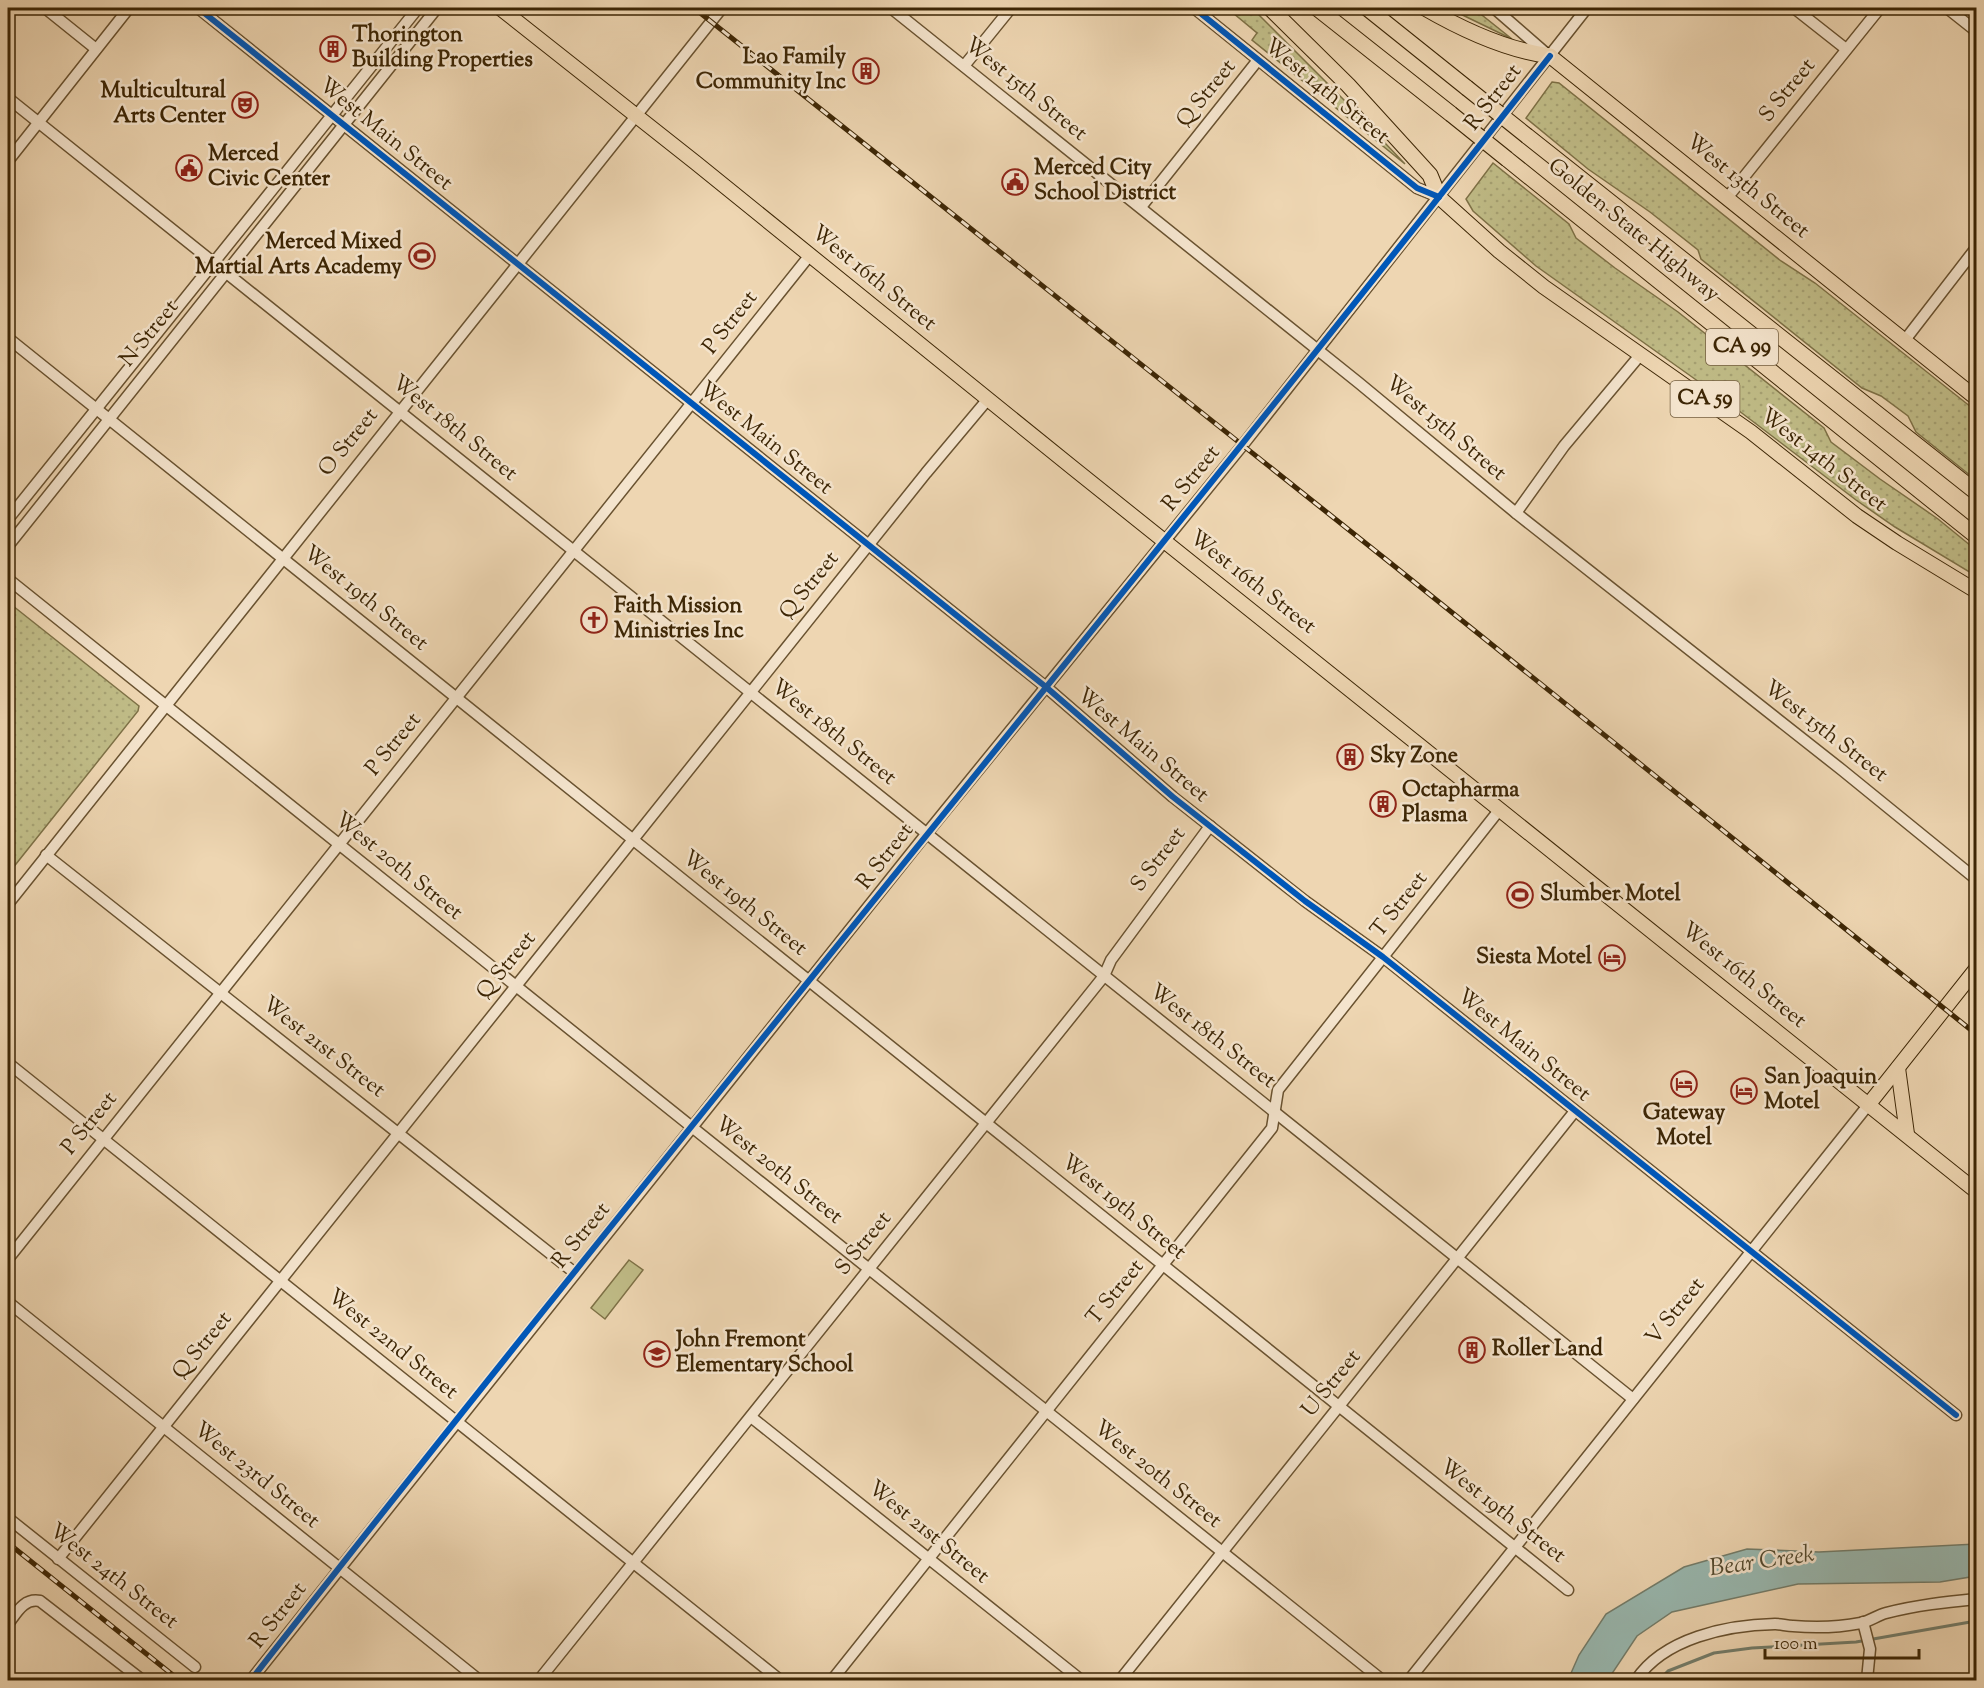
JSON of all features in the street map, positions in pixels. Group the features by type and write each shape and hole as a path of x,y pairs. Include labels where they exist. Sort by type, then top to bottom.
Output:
{"highway":[{"name":"CA 59","path":"1269,8 1348,85 1431,175 1439,197"},
{"name":"Golden State Highway","path":"1317,8 1977,536"},
{"name":"Golden State Highway","path":"1367,8 1977,492"},
{"path":"1425,8 1446,20 1514,49 1550,56"}],"main road":[{"name":"West 16th Street","path":"500,8 636,114 1977,1191"},
{"name":"West 13th Street","path":"1550,56 1977,398"},
{"name":"West 14th Street","path":"1439,197 1498,250 1544,287 1751,432 1857,516 1977,591"},
{"name":"V Street","path":"1869,1104 1977,969"},
{"path":"1898,1068 1907,1134"}],"street":[{"path":"45,8 96,49"},
{"path":"8,161 129,8"},
{"name":"West Main Street","path":"198,8 1046,687 1210,826 1305,901 1383,957 1956,1415"},
{"name":"N Street","path":"8,519 418,8"},
{"name":"N Street","path":"8,546 437,8"},
{"name":"O Street","path":"8,904 722,8"},
{"name":"West 15th Street","path":"891,8 1141,207 1516,513 1836,764 1977,879"},
{"path":"964,66 1011,8"},
{"name":"West 14th Street","path":"1194,8 1417,188 1439,197"},
{"name":"West 13th Street","path":"1494,8 1550,56"},
{"name":"R Street","path":"251,1680 927,833 1317,350 1587,8"},
{"path":"1794,8 1846,49"},
{"name":"S Street","path":"1727,198 1880,8"},
{"path":"1947,8 1977,31"},
{"name":"Q Street","path":"1141,207 1258,60"},
{"name":"West 18th Street","path":"8,98 1633,1399"},
{"path":"1905,340 1977,248"},
{"name":"P Street","path":"8,1259 810,255"},
{"name":"West 19th Street","path":"8,338 1568,1590"},
{"path":"1516,513 1564,446 1641,354"},
{"name":"Q Street","path":"58,1559 632,839 988,399"},
{"name":"West 20th Street","path":"8,579 1382,1680"},
{"name":"T Street","path":"832,1680 1272,1128 1273,1110 1278,1090 1500,808"},
{"name":"S Street","path":"539,1680 1104,976 1118,951 1210,826"},
{"name":"West 21st Street","path":"46,855 575,1273"},
{"name":"West 22nd Street","path":"8,1063 780,1680"},
{"name":"V Street","path":"1409,1680 1869,1104"},
{"name":"U Street","path":"1120,1680 1575,1111"},
{"name":"West 23rd Street","path":"8,1302 479,1680"},
{"name":"West 21st Street","path":"751,1417 1081,1680"},
{"name":"West 24th Street","path":"8,1518 195,1667"},
{"path":"1636,1680 1650,1664 1670,1650 1711,1633 1736,1627 1830,1626 1863,1622 1881,1614 1907,1608 1946,1601 1977,1599"},
{"path":"8,1624 24,1604 34,1600 45,1604 142,1680"},
{"path":"1863,1622 1870,1649 1867,1680"}],"shaded area":[{"path":"1227,8 1252,8 1405,164 1252,40 1257,33"},
{"path":"1448,8 1473,8 1512,39"},
{"path":"1552,82 1559,83 1781,261 1815,283 1976,411 1976,480 1916,432 1908,416 1881,396 1862,388 1701,259 1698,250 1650,212 1588,169 1526,118"},
{"path":"1493,163 1569,224 1576,238 1678,312 1824,428 1831,442 1938,519 1976,550 1976,576 1895,527 1856,500 1730,404 1536,266 1473,211 1466,199"},
{"path":"8,602 139,706 138,711 8,874"},
{"path":"629,1260 643,1270 605,1319 591,1308"}],"water":[{"name":"Bear Creek","path":"1976,1544 1976,1576 1940,1582 1798,1584 1672,1612 1637,1636 1610,1680 1568,1680 1579,1655 1606,1614 1684,1567 1747,1549 1819,1552"}],"waterway":[{"path":"1659,1680 1668,1671 1714,1653 1752,1648 1856,1642 1976,1621"}],"railway":[{"path":"694,8 1393,565 1976,1034"},
{"path":"8,1543 179,1680"}],"cycle path":[{"path":"198,8 1046,687 1173,797 1305,901 1383,957 1956,1415"},
{"path":"1194,8 1417,188 1439,197"},
{"path":"251,1680 574,1273 1227,463 1550,56"}],"place":[{"name":"Thorington Building Properties","path":"333,49"},
{"name":"Lao Family Community Inc","path":"866,71"},
{"name":"Multicultural Arts Center","path":"245,105"},
{"name":"Merced Civic Center","path":"189,168"},
{"name":"Merced City School District","path":"1015,182"},
{"name":"Merced Mixed Martial Arts Academy","path":"422,256"},
{"name":"Faith Mission Ministries Inc","path":"594,620"},
{"name":"Sky Zone","path":"1350,757"},
{"name":"Octapharma Plasma","path":"1383,804"},
{"name":"Slumber Motel","path":"1520,895"},
{"name":"Siesta Motel","path":"1612,958"},
{"name":"Gateway Motel","path":"1684,1084"},
{"name":"San Joaquin Motel","path":"1744,1091"},
{"name":"Roller Land","path":"1472,1350"},
{"name":"John Fremont Elementary School","path":"657,1354"}]}
